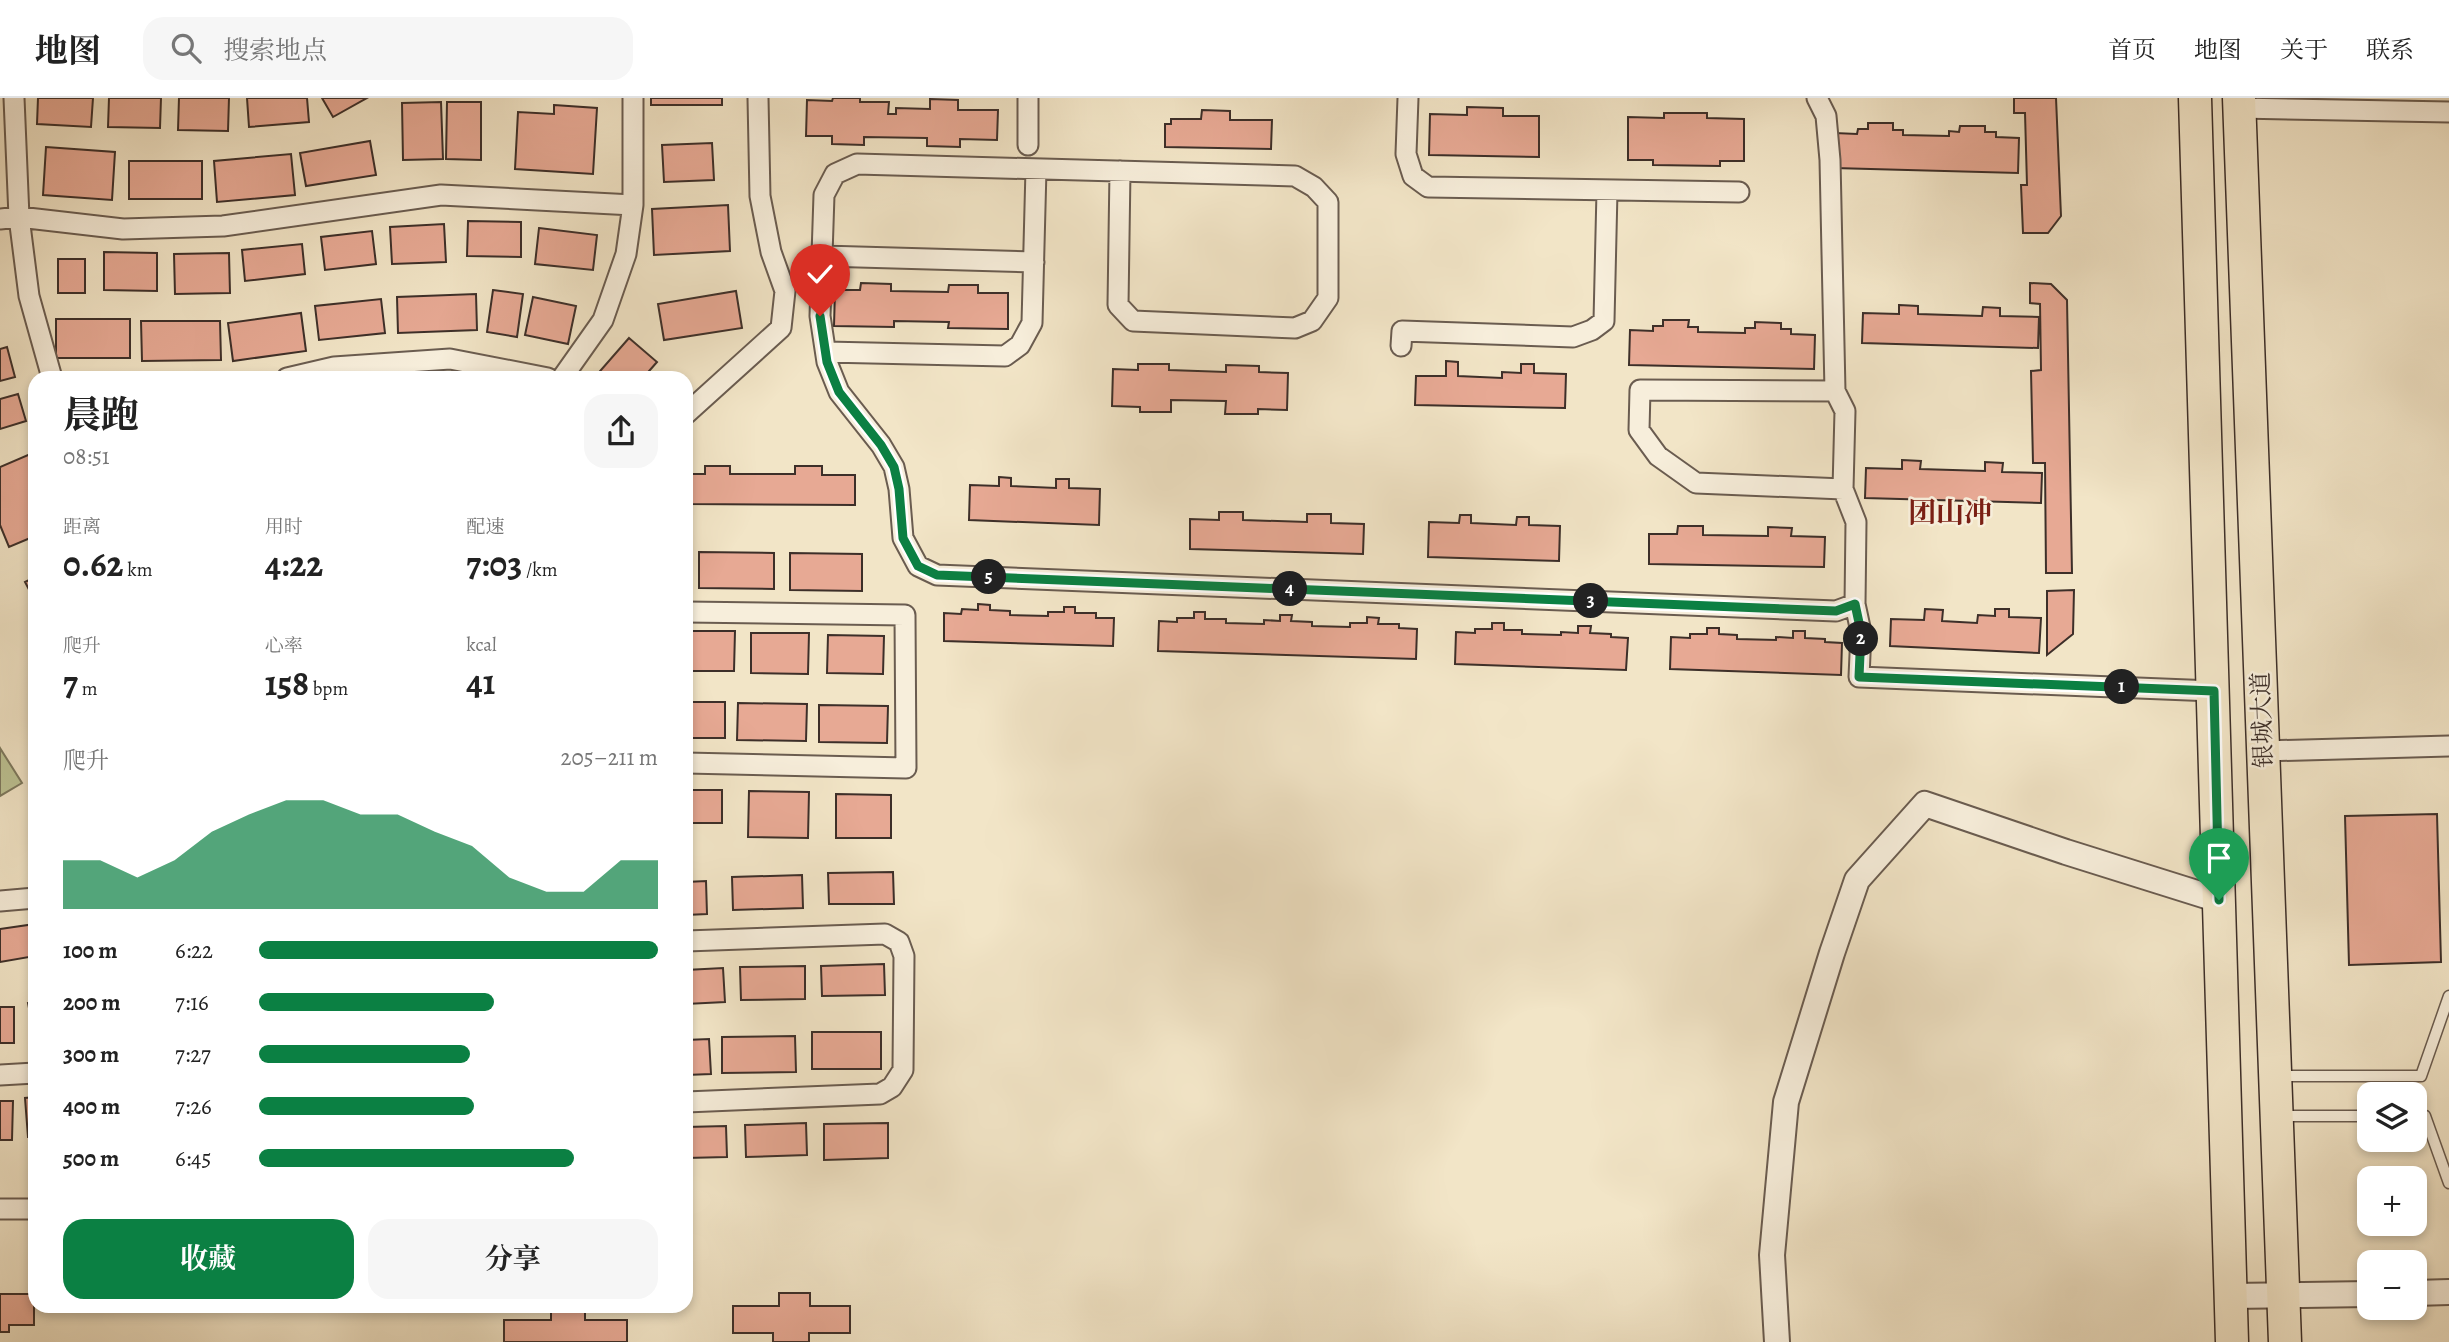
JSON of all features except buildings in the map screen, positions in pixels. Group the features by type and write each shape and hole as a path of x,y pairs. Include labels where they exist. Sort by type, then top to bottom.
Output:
{"main road":[{"name":"银城大道","path":"2195,98 2232,1342"},
{"name":"银城大道","path":"2239,103 2285,1342"}],"street":[{"path":"15,98 10,218 50,371"},
{"path":"567,371 603,320 626,254 633,205 633,98"},
{"path":"693,408 781,328 785,291 771,252 760,196 758,98"},
{"path":"1028,98 1028,145"},
{"path":"1408,98 1406,154 1413,176 1428,187 1739,192"},
{"path":"1817,98 1826,116 1830,160 1835,391 1845,411 1843,489 1856,522 1855,604 1861,632 1859,677 2214,691"},
{"path":"2239,103 2327,104 2449,112"},
{"path":"1120,171 1118,305 1133,321 1295,328 1312,321 1328,298 1328,202 1314,187 1295,176 1120,171 857,164 835,174 824,195 820,316 826,352 839,392 881,445 894,467 899,489 903,538 918,566 937,575 1836,611 1855,604"},
{"path":"826,352 1005,356 1020,345 1032,323 1036,169"},
{"path":"1401,346 1402,331 1573,337 1592,330 1604,321 1607,191"},
{"path":"10,218 123,229 223,226 441,195 633,205"},
{"path":"823,256 1034,262"},
{"path":"320,371 450,359 512,371"},
{"path":"1835,391 1640,390 1639,430 1658,456 1696,483 1843,489"},
{"path":"693,612 905,615 906,768 693,763"},
{"path":"2263,751 2449,746"},
{"path":"1777,1342 1772,1255 1786,1102 1857,880 1925,804 2219,900"},
{"path":"0,901 28,899"},
{"path":"693,941 885,934 898,942 904,956 903,1070 892,1087 880,1094 693,1102"},
{"path":"0,1075 28,1073"},
{"path":"0,1209 28,1209"},
{"path":"2427,1293 2449,1292"},
{"path":"2230,1296 2357,1294"}],"lane":[{"path":"2275,1076 2421,1076 2449,996"},
{"path":"2276,1116 2357,1116"},
{"path":"2427,1122 2449,1183"}],"green space":[{"path":"0,748 22,783 0,796"}],"district":[{"name":"团山冲","path":"1950,512"}],"route":[{"path":"820,316 827,362 839,392 881,445 894,467 899,489 903,538 918,566 937,575 1836,611 1855,604 1861,632 1859,677 2214,691 2219,900"}]}
